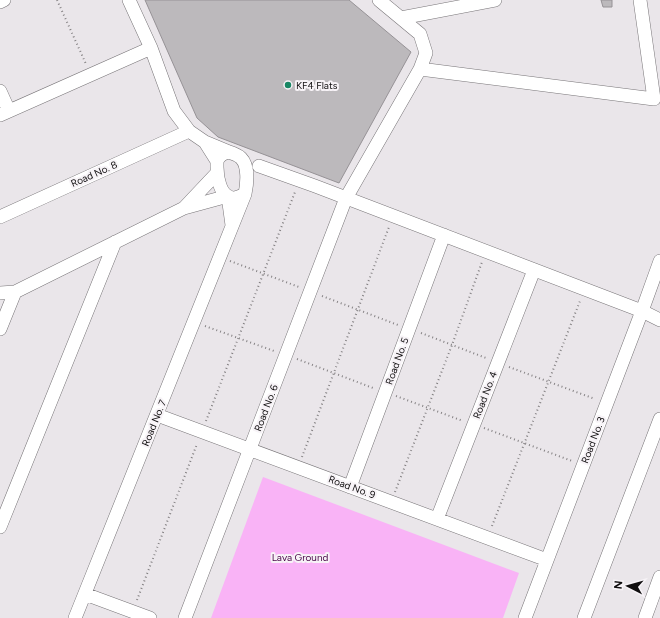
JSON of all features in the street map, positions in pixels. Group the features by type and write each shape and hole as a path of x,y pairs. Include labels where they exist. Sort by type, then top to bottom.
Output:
{"street":[{"path":"0,2 4,0"},
{"path":"129,0 151,48 174,111 189,131 205,142 260,166 642,311 660,320"},
{"name":"Road No. 6","path":"185,618 346,198 420,69 426,53 420,34 379,0"},
{"path":"401,18 495,0"},
{"path":"420,69 657,99 640,0"},
{"path":"0,91 5,113 151,48"},
{"name":"Road No. 8","path":"0,216 189,131"},
{"path":"184,208 217,167 224,153 235,154 244,164 248,179 245,194 233,198 226,195 221,188 217,167 205,142"},
{"path":"248,179 260,166"},
{"name":"Road No. 7","path":"75,618 245,194"},
{"path":"0,292 15,292 184,208 228,196 232,227"},
{"name":"Road No. 5","path":"350,487 444,235"},
{"path":"0,527 115,242"},
{"name":"Road No. 3","path":"525,618 660,261"},
{"name":"Road No. 4","path":"437,519 534,270"},
{"path":"0,329 15,292"},
{"name":"Road No. 9","path":"157,414 547,560"},
{"path":"584,618 660,419"},
{"path":"645,618 660,577"},
{"path":"85,594 150,618"}],"path":[{"path":"57,0 91,75"},
{"path":"132,611 300,181"},
{"path":"298,467 393,216"},
{"path":"391,502 450,352 486,251"},
{"path":"487,538 584,289"}],"green space":[{"name":"Lava Ground","path":"263,477 519,573 503,618 211,618"}],"building":[{"name":"KF4 Flats","path":"145,0 349,0 411,52 339,183 218,137 197,118"},
{"path":"601,0 612,0 612,7 603,7"}],"place":[{"name":"KF4 Flats","path":"288,85"}]}
